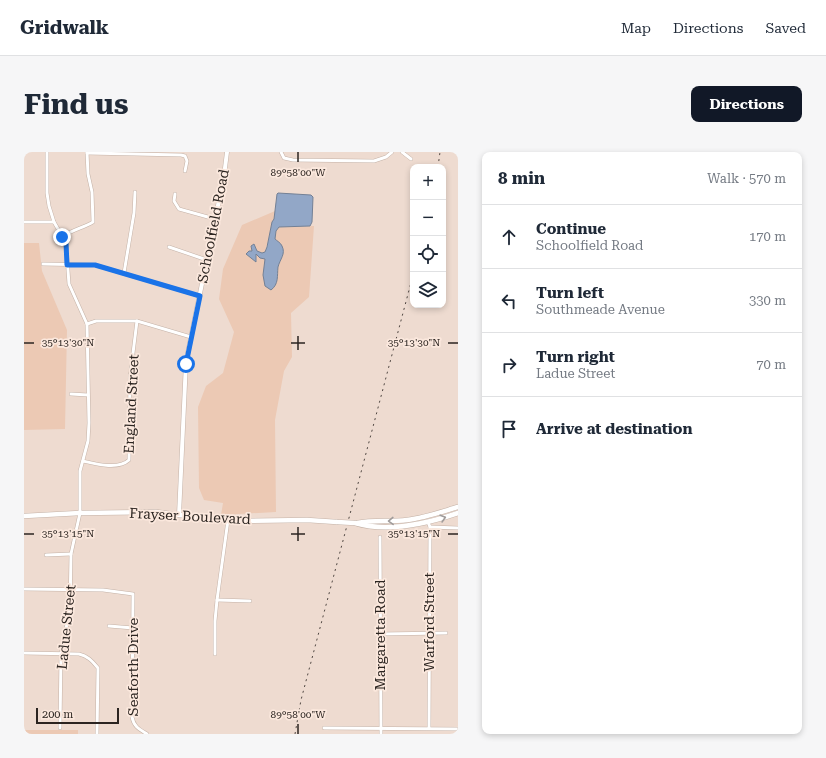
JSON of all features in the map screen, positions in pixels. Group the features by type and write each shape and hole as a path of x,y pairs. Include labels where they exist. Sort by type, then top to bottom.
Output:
{"main road":[{"path":"355,523 365,521 408,520 458,507"},
{"name":"Frayser Boulevard","path":"24,516 80,513 156,512 228,520 307,520 355,523"},
{"path":"355,523 380,527 404,526 428,522 458,513"}],"street":[{"name":"Ladue Street","path":"47,152 47,194 49,206 54,222 66,243 69,284 87,324 88,441 80,471 80,513 71,554 70,609 61,653 60,728"},
{"name":"Schoolfield Road","path":"179,515 186,362 224,176 227,152"},
{"path":"281,152 284,158 292,160 374,161 386,158 392,152"},
{"path":"402,152 411,159"},
{"path":"62,237 71,231 87,226 93,222 92,192 88,174 87,153 181,155 185,156 187,161 185,171"},
{"path":"124,273 134,213 134,192"},
{"path":"175,194 174,201 179,209 215,218"},
{"path":"24,222 54,222"},
{"path":"169,247 207,260"},
{"path":"43,264 95,265 200,296"},
{"path":"87,324 96,321 137,321 191,337"},
{"name":"England Street","path":"83,461 98,464 121,465 129,460 130,377 137,321"},
{"path":"72,394 88,395"},
{"name":"Warford Street","path":"426,516 430,527 429,728"},
{"path":"215,654 215,620 228,520"},
{"path":"430,527 458,528"},
{"name":"Margaretta Road","path":"380,537 381,734"},
{"path":"46,555 71,554"},
{"path":"24,589 70,590"},
{"name":"Seaforth Drive","path":"70,590 103,590 132,594 132,717 134,724 148,734"},
{"path":"217,600 250,601"},
{"path":"109,626 133,628"},
{"path":"380,634 446,633"},
{"path":"24,653 79,654 86,656 92,661 98,668 97,734"},
{"path":"324,728 458,729"},
{"path":"331,728 331,734"}],"shaded area":[{"path":"275,211 265,252 262,253 257,251 254,244 256,261 256,254 265,259 263,275 275,287 283,251 275,239 276,231 279,227 314,226 309,297 291,313 292,357 284,371 275,420 276,512 221,515 223,503 204,500 199,488 198,407 206,386 223,373 234,332 219,299 223,269 242,225"},
{"path":"24,243 39,243 42,271 67,330 65,429 24,430"},
{"path":"24,730 78,730 78,734 24,734"}],"water":[{"path":"278,193 311,195 313,197 312,222 310,226 279,227 276,231 275,239 280,243 283,252 278,267 276,282 274,288 271,290 265,286 263,275 265,259 260,258 256,254 256,262 246,254 249,251 252,251 251,246 254,244 257,251 262,253 265,252 274,219"}],"railway":[{"path":"438,164 440,152"},
{"path":"295,734 301,700 410,286"}],"route":[{"path":"62,237 66,243 67,265 95,265 200,296 186,364"}]}
